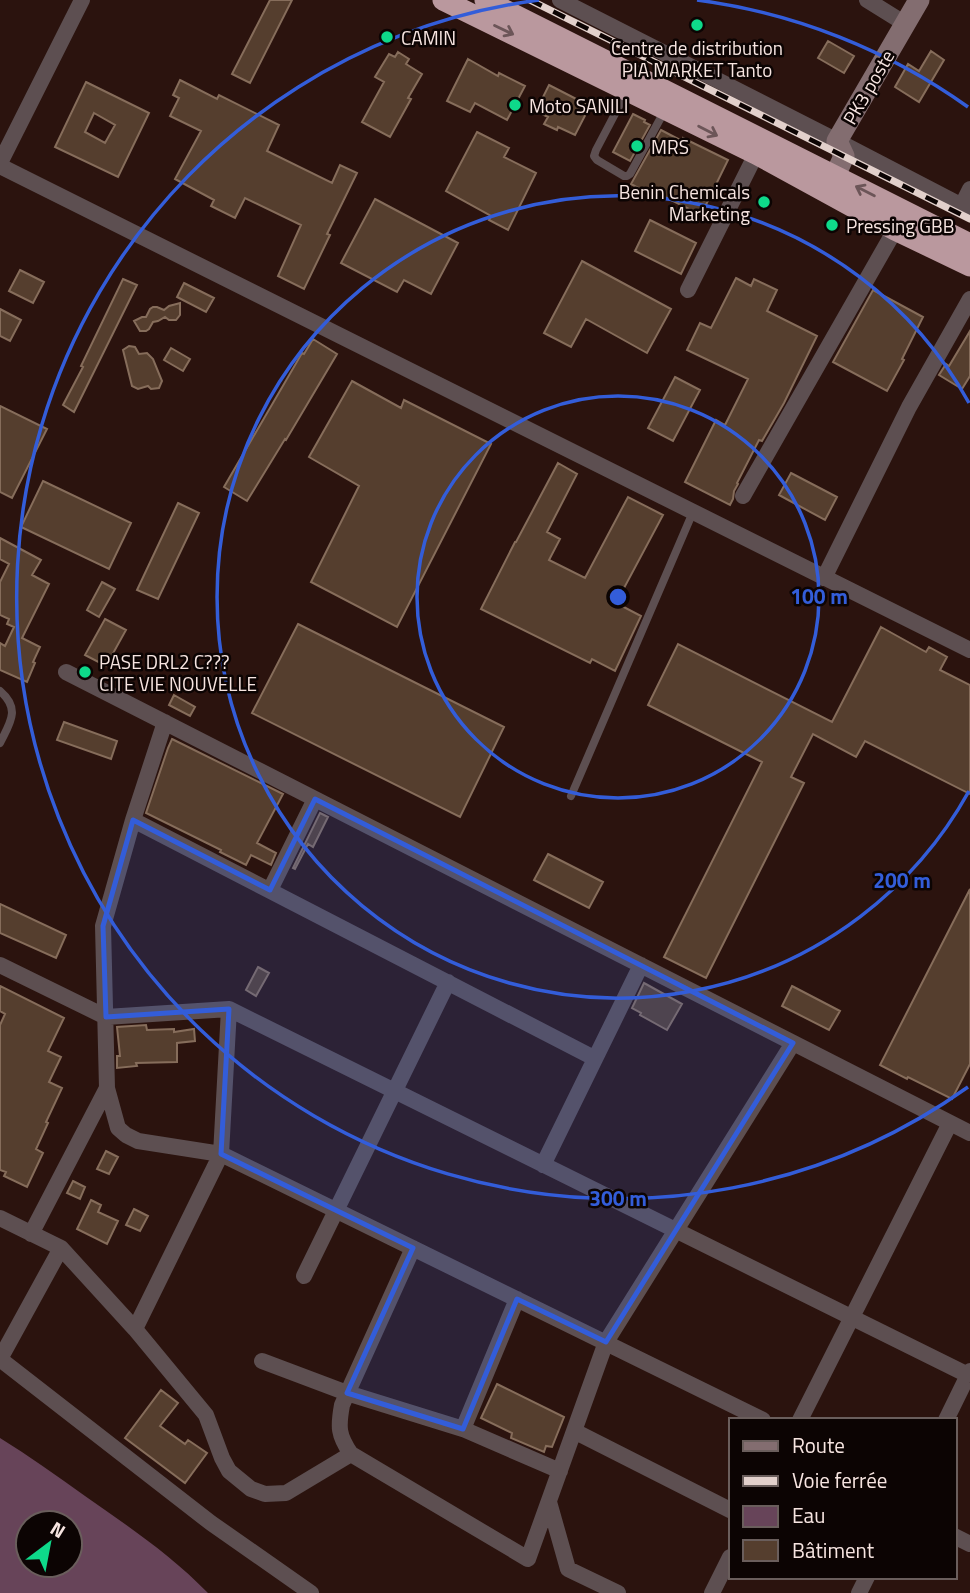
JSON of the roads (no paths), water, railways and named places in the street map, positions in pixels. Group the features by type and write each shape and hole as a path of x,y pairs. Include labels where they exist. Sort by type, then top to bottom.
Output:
{"highway":[{"path":"443,0 666,109 895,230 970,266"},
{"path":"485,0 970,244"}],"street":[{"path":"82,0 0,165 970,650"},
{"path":"560,0 588,6 966,209 970,189"},
{"path":"867,0 904,23"},
{"name":"PK3 poste","path":"835,176 844,156 837,141 919,0"},
{"path":"688,290 756,155"},
{"path":"743,496 895,230"},
{"path":"824,578 909,407 970,299"},
{"path":"66,671 970,1133"},
{"path":"165,722 133,820 103,926 107,1088 118,1128 138,1141 221,1154 759,1418"},
{"path":"270,890 315,799"},
{"path":"133,820 594,1058"},
{"path":"0,965 106,1017 229,1009 851,1318 969,1373 947,1418"},
{"path":"542,1165 640,965"},
{"path":"304,1276 448,982"},
{"path":"135,1329 221,1154 229,1009"},
{"path":"413,1248 342,1405 339,1422 342,1441 351,1454 528,1559 606,1342 793,1042"},
{"path":"31,1234 107,1088"},
{"path":"801,1418 950,1123"},
{"path":"0,1218 61,1248 135,1329 206,1415 229,1471 251,1489 265,1494 286,1493 351,1454"},
{"path":"61,1248 0,1359 211,1523 312,1593"},
{"path":"463,1429 517,1299"},
{"path":"262,1361 347,1393 463,1429 560,1471"},
{"path":"574,1431 729,1509"},
{"path":"549,1502 568,1569 618,1593"},
{"path":"712,1593 729,1559"}],"lane":[{"path":"627,90 594,156 624,176 630,174 666,109"},
{"path":"571,796 693,512"},
{"path":"0,691 10,703 12,718 0,743"}],"water":[{"path":"0,1438 149,1542 208,1593 0,1593"}],"railway":[{"path":"530,0 970,219"}],"place":[{"name":"Centre de distribution PIA MARKET Tanto","path":"697,25"},
{"name":"CAMIN","path":"387,37"},
{"name":"Moto SANILI","path":"515,105"},
{"name":"MRS","path":"637,146"},
{"name":"Benin Chemicals Marketing","path":"764,202"},
{"name":"Pressing GBB","path":"832,225"},
{"name":"PASE DRL2 C??? CITE VIE NOUVELLE","path":"85,672"}]}
